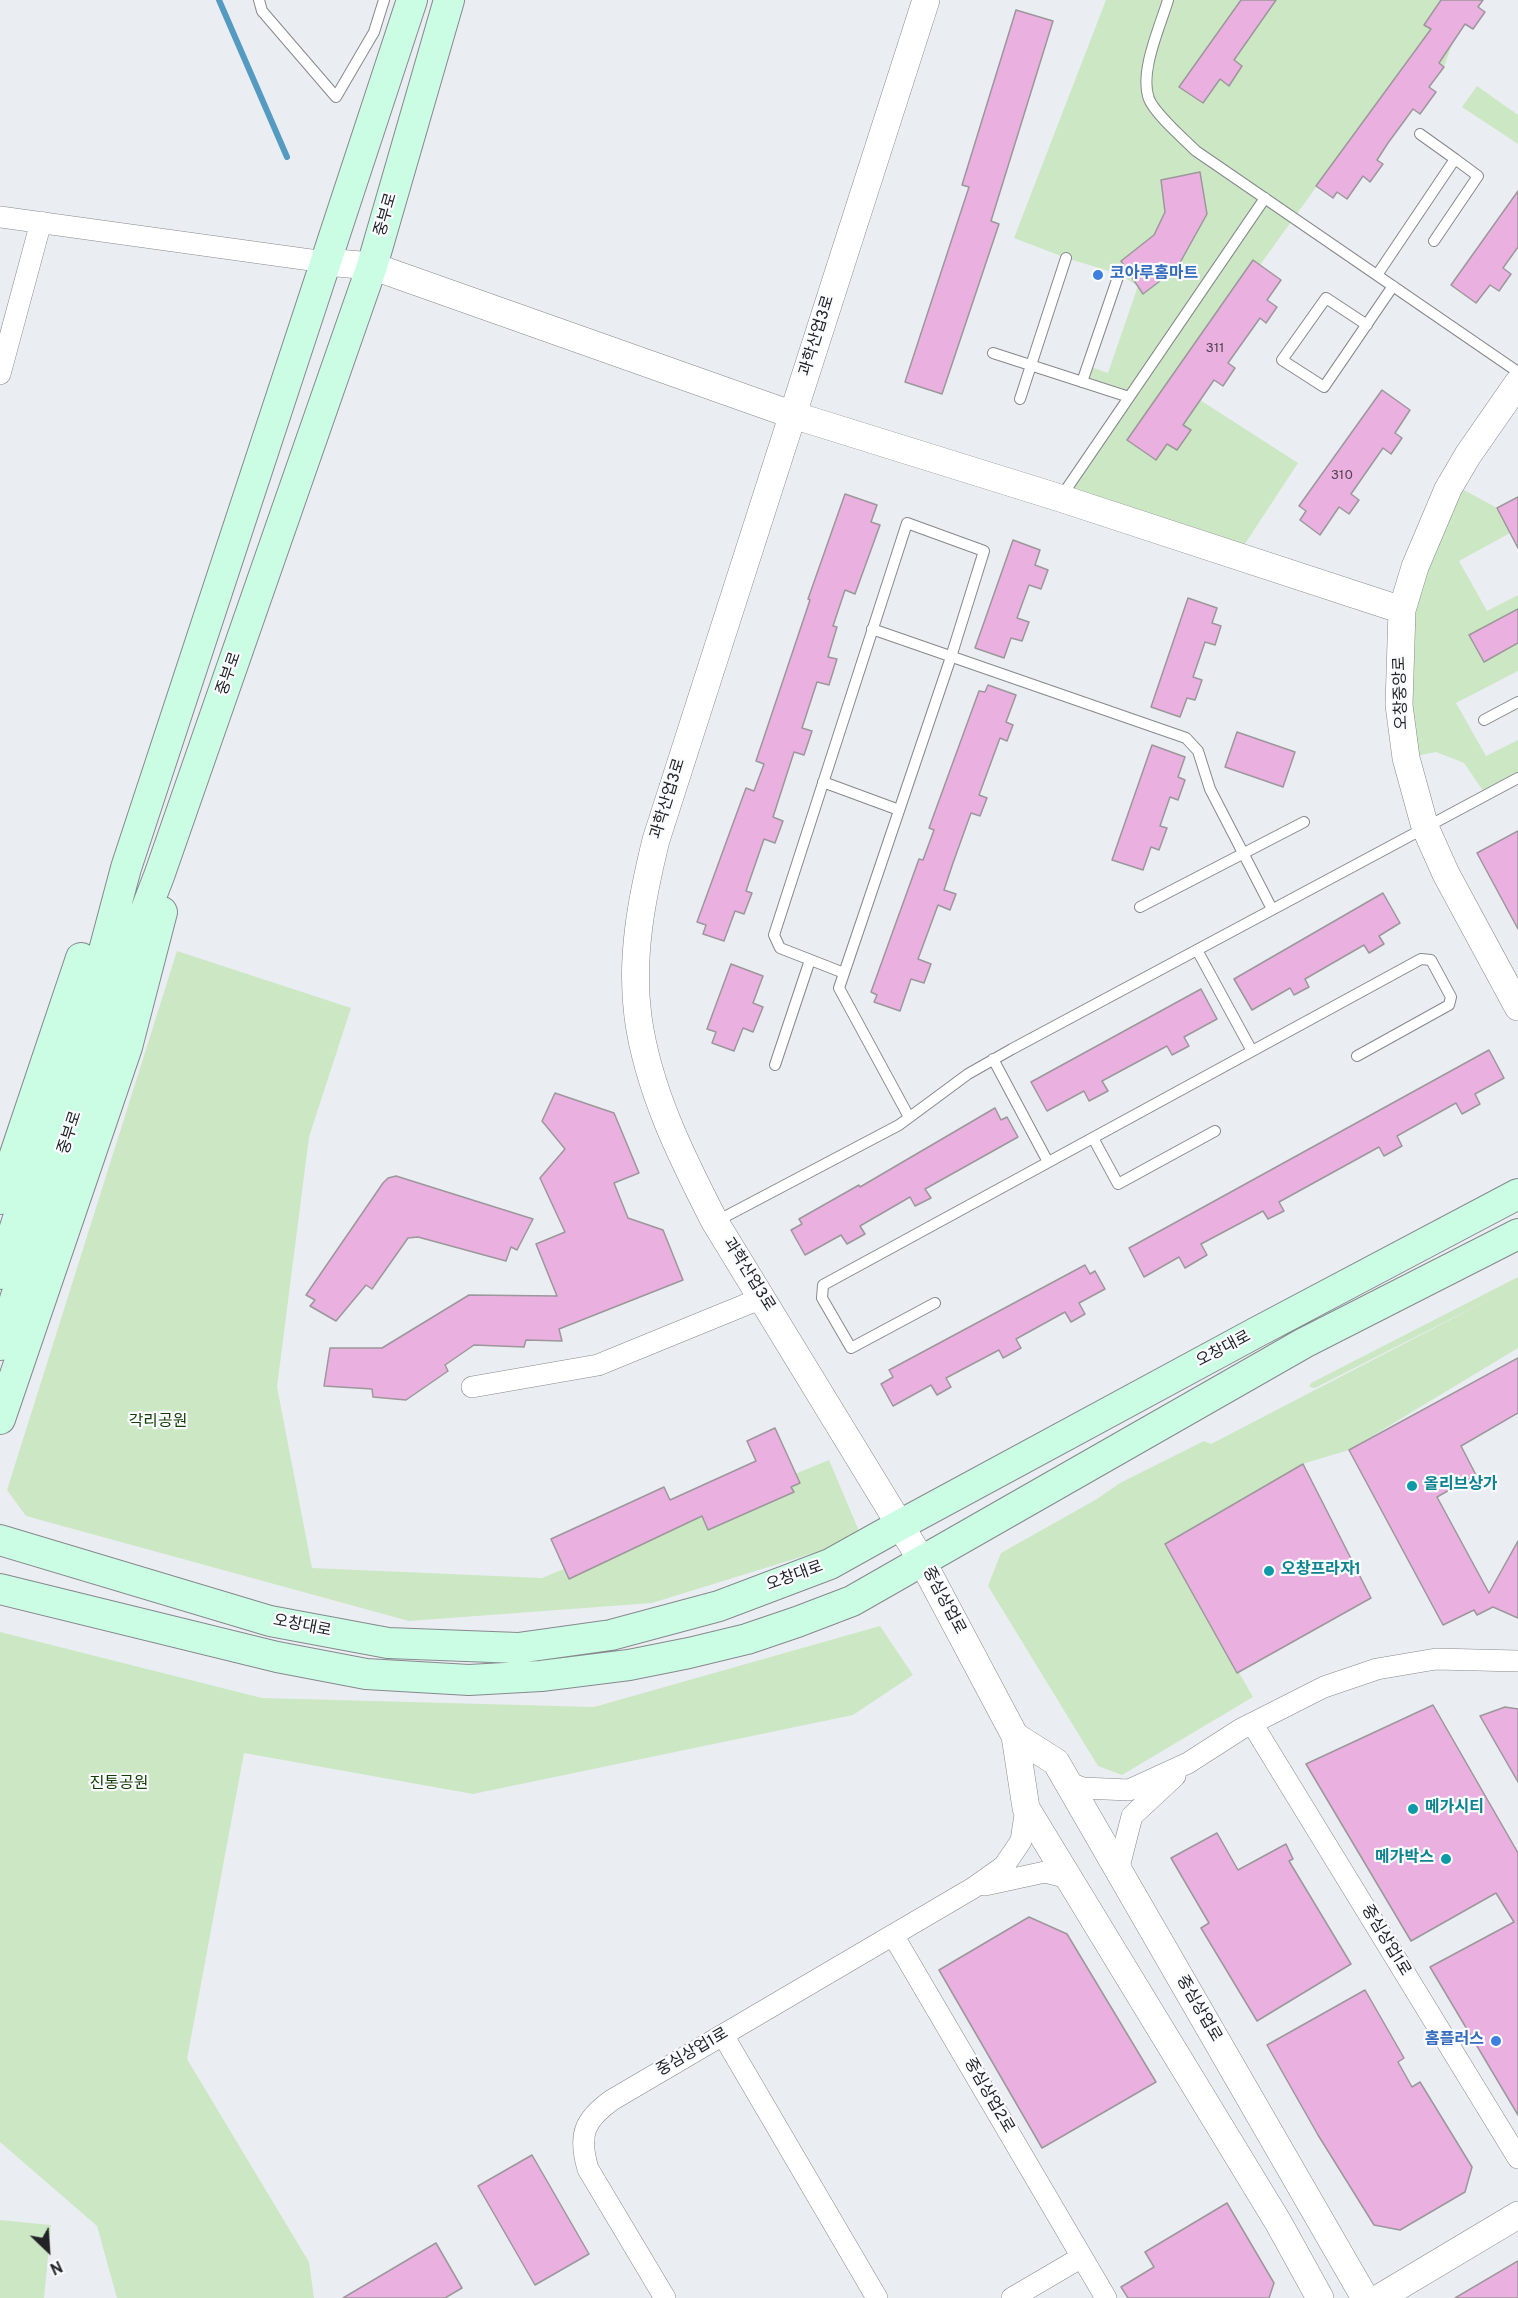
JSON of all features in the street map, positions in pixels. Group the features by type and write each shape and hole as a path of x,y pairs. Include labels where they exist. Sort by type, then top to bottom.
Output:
{"main road":[{"name":"중부로","path":"0,1274 102,958 126,868 412,0"},
{"name":"중부로","path":"0,1345 128,956 159,876 372,266 450,0"},
{"path":"0,1200 98,907 126,868"},
{"path":"0,1418 127,1047 163,910 159,876"},
{"name":"오창대로","path":"0,1540 270,1622 388,1643 518,1648 611,1635 719,1606 831,1564 1518,1194"},
{"name":"오창대로","path":"0,1588 277,1657 366,1674 469,1680 541,1676 628,1665 747,1639 852,1601 1304,1343 1518,1234"}],"street":[{"name":"과학산업3로","path":"922,1561 715,1222 682,1156 661,1106 649,1066 638,1017 636,970 643,892 657,840 926,0"},
{"path":"0,217 325,262 372,266 793,415 1060,498 1402,610"},
{"path":"0,374 41,222"},
{"name":"오창중앙로","path":"1518,383 1468,455 1448,489 1418,558 1402,610 1399,705 1406,758 1425,827 1446,874 1518,1007"},
{"path":"472,1387 598,1365 762,1298"},
{"name":"중심상업로","path":"922,1561 1015,1736 1026,1808 1278,2222 1320,2298"},
{"path":"1067,1782 1083,1788 1129,1790 1188,1763 1240,1730 1324,1687 1377,1670 1436,1659 1518,1661"},
{"name":"중심상업1로","path":"1253,1725 1518,2158"},
{"name":"중심상업로","path":"1015,1736 1056,1762 1365,2298"},
{"path":"1118,1871 1132,1816 1188,1763"},
{"path":"973,1888 1004,1866 1021,1841 1026,1808"},
{"path":"973,1888 1045,1872 1069,1878"},
{"name":"중심상업1로","path":"664,2298 588,2169 584,2155 586,2126 595,2112 973,1888"},
{"name":"중심상업2로","path":"893,1935 1106,2298"},
{"path":"723,2035 877,2298"},
{"path":"1379,2298 1518,2216"},
{"path":"1012,2298 1082,2257"}],"lane":[{"path":"259,0 262,11 336,97 374,32 384,0"},
{"path":"1168,0 1146,69 1149,99 1171,128 1196,151 1518,372"},
{"path":"1420,134 1479,176 1434,241"},
{"path":"1377,275 1455,159"},
{"path":"1060,498 1265,198"},
{"path":"1020,399 1066,258"},
{"path":"1082,382 1119,274"},
{"path":"1367,325 1326,298 1282,360 1324,387 1367,325 1393,286"},
{"path":"993,353 1129,397"},
{"path":"844,973 780,948 774,934 907,523 984,551 951,657 839,988 909,1117"},
{"path":"872,629 1186,738 1198,751 1210,789 1272,909"},
{"path":"1484,720 1518,702"},
{"path":"715,1222 898,1125 968,1074 993,1059 1518,778"},
{"path":"823,782 899,810"},
{"path":"1140,908 1304,822"},
{"path":"1197,950 1252,1051"},
{"path":"935,1303 851,1348 822,1298 823,1286 1420,959 1431,960 1452,997 1449,1005 1357,1056"},
{"path":"775,1065 810,960"},
{"path":"993,1059 1048,1162"},
{"path":"1093,1138 1118,1185 1215,1131"}],"green space":[{"path":"1106,0 1441,0 1424,25 1452,44 1444,67 1417,47 1260,265 1253,261 1127,440 1156,460 1167,443 1177,450 1191,431 1183,425 1200,400 1298,463 1237,556 1060,498 1129,397 1082,382 1088,366 1108,373 1138,286 1119,274 1066,258 1014,238"},
{"path":"1477,86 1518,115 1518,144 1462,107"},
{"path":"1451,483 1497,508 1510,533 1459,561 1487,611 1518,595 1518,671 1456,703 1486,756 1518,740 1518,778 1486,795 1464,763 1436,752 1406,758 1400,661"},
{"name":"각리공원","path":"177,951 351,1008 309,1137 277,1387 312,1568 542,1578 829,1460 862,1538 652,1603 409,1621 26,1516 7,1490"},
{"path":"1518,1277 1518,1348 1349,1450 1302,1464 1165,1543 1253,1697 1122,1775 1098,1766 988,1586 1001,1553 1097,1499 1120,1483 1204,1441 1211,1444 1496,1296 1315,1388 1309,1387 1311,1383"},
{"name":"진통공원","path":"880,1626 913,1675 853,1715 473,1794 244,1753 187,2059 309,2262 314,2298 117,2298 97,2226 0,2142 0,1632 262,1698 594,1707"},
{"path":"0,2220 51,2225 44,2298 0,2298"}],"building":[{"path":"1241,0 1276,0 1234,60 1242,66 1229,86 1220,79 1203,103 1179,87"},
{"path":"1441,0 1483,0 1478,7 1485,12 1473,29 1465,24 1439,63 1444,67 1429,87 1436,92 1420,114 1413,109 1388,143 1377,160 1383,164 1370,182 1363,176 1347,199 1337,192 1333,198 1316,186 1431,29 1424,25"},
{"path":"1016,10 1053,21 991,221 999,224 942,394 905,382 969,187 962,185"},
{"path":"1200,172 1207,214 1177,268 1143,294 1121,261 1154,235 1165,212 1161,180"},
{"path":"1518,191 1518,247 1503,268 1511,274 1499,291 1490,285 1476,303 1451,285"},
{"path":"1253,260 1281,280 1267,300 1277,307 1266,323 1260,318 1228,363 1235,368 1223,386 1214,380 1183,425 1191,430 1177,450 1167,444 1156,460 1127,440"},
{"path":"1382,390 1410,410 1395,433 1402,438 1391,454 1383,448 1351,494 1359,500 1349,514 1339,507 1320,535 1300,520 1306,511 1299,506"},
{"path":"845,494 877,505 871,522 880,525 855,594 845,590 833,626 837,627 828,657 837,659 829,685 817,682 802,728 812,731 804,755 794,752 773,817 783,821 775,843 764,839 746,891 752,893 744,914 735,911 724,941 703,934 706,925 697,922 746,788 754,791 764,764 756,761 810,600 808,599"},
{"path":"1518,497 1518,548 1497,508"},
{"path":"1013,540 1040,550 1035,565 1048,570 1041,589 1029,585 1017,618 1029,622 1022,641 1011,638 1004,658 975,648"},
{"path":"1188,598 1217,608 1212,623 1221,626 1215,645 1205,642 1193,677 1202,680 1195,700 1187,698 1180,717 1151,707"},
{"path":"1518,609 1518,643 1484,662 1469,635"},
{"path":"988,685 1016,695 1006,722 1013,725 1007,741 1000,738 979,795 987,798 980,816 971,813 953,863 944,890 956,894 950,910 938,905 918,959 931,964 924,983 911,979 900,1011 874,1002 877,995 871,992 919,859 923,860 934,830 929,828 979,691 985,692"},
{"path":"1237,732 1295,752 1283,787 1225,767"},
{"path":"1152,745 1185,757 1178,777 1185,780 1178,800 1170,797 1160,826 1167,828 1159,850 1151,847 1143,870 1112,860"},
{"path":"1518,831 1518,929 1477,853"},
{"path":"1383,893 1400,923 1379,936 1384,944 1369,953 1364,945 1305,979 1309,987 1294,995 1290,988 1252,1010 1234,979"},
{"path":"731,964 763,976 753,1003 763,1007 753,1032 743,1028 734,1051 712,1043 716,1032 707,1029"},
{"path":"1201,989 1217,1019 1184,1037 1189,1046 1172,1055 1167,1046 1102,1081 1108,1091 1089,1101 1084,1091 1047,1111 1031,1082"},
{"path":"1489,1050 1504,1078 1475,1094 1480,1104 1462,1114 1456,1103 1397,1136 1402,1146 1384,1156 1379,1147 1279,1202 1284,1211 1268,1219 1263,1211 1201,1244 1207,1255 1185,1268 1179,1257 1144,1277 1129,1248"},
{"path":"555,1093 614,1113 639,1173 614,1183 628,1218 663,1230 683,1280 559,1329 562,1341 526,1340 524,1347 474,1345 445,1365 448,1371 406,1400 373,1397 372,1389 324,1386 330,1348 382,1348 469,1295 557,1296 536,1244 565,1232 540,1178 565,1149 542,1121"},
{"path":"995,1108 1001,1120 1007,1117 1018,1137 925,1189 931,1198 915,1206 910,1197 860,1226 865,1234 847,1244 841,1235 805,1255 791,1230 802,1224 799,1219 859,1185 860,1187"},
{"path":"396,1176 533,1219 517,1250 511,1247 506,1261 418,1237 408,1238 372,1289 366,1285 336,1321 310,1306 315,1300 306,1295 383,1183 388,1178"},
{"path":"1085,1265 1090,1274 1095,1271 1105,1289 1079,1303 1085,1314 1071,1322 1065,1312 1016,1339 1021,1348 1003,1358 999,1350 946,1378 951,1387 937,1395 931,1385 893,1406 881,1384 893,1377 889,1370"},
{"name":"올리브상가","path":"1518,1358 1518,1413 1461,1446 1476,1475 1437,1497 1489,1593 1518,1541 1518,1618 1493,1607 1477,1615 1474,1610 1443,1625 1349,1450"},
{"path":"775,1428 800,1483 791,1487 794,1492 708,1530 702,1516 569,1579 551,1539 664,1487 670,1500 756,1461 747,1441"},
{"name":"오창프라자1","path":"1303,1464 1371,1598 1237,1673 1165,1544"},
{"name":"메가시티","path":"1433,1705 1518,1853 1518,2115 1430,1967 1514,1922 1496,1893 1411,1941 1306,1764"},
{"path":"1505,1707 1518,1709 1518,1782 1480,1716"},
{"path":"1217,1833 1238,1870 1286,1844 1293,1859 1289,1861 1351,1964 1257,2021 1201,1928 1209,1923 1171,1858"},
{"path":"1029,1917 1067,1934 1156,2082 1042,2148 939,1970"},
{"path":"1365,1990 1404,2058 1398,2062 1412,2087 1420,2082 1472,2167 1465,2192 1400,2230 1374,2225 1318,2135 1267,2045"},
{"path":"532,2155 589,2254 535,2285 478,2186"},
{"path":"1227,2203 1274,2283 1269,2298 1128,2298 1121,2287 1154,2267 1145,2252"},
{"path":"436,2243 462,2288 445,2298 343,2298"},
{"path":"1518,2261 1518,2298 1455,2298"}],"waterway":[{"path":"219,0 287,157"}],"place":[{"name":"코아루홈마트","path":"1098,275"},
{"name":"올리브상가","path":"1412,1486"},
{"name":"오창프라자1","path":"1269,1571"},
{"name":"메가시티","path":"1413,1809"},
{"name":"메가박스","path":"1446,1859"},
{"name":"홈플러스","path":"1496,2041"}]}
